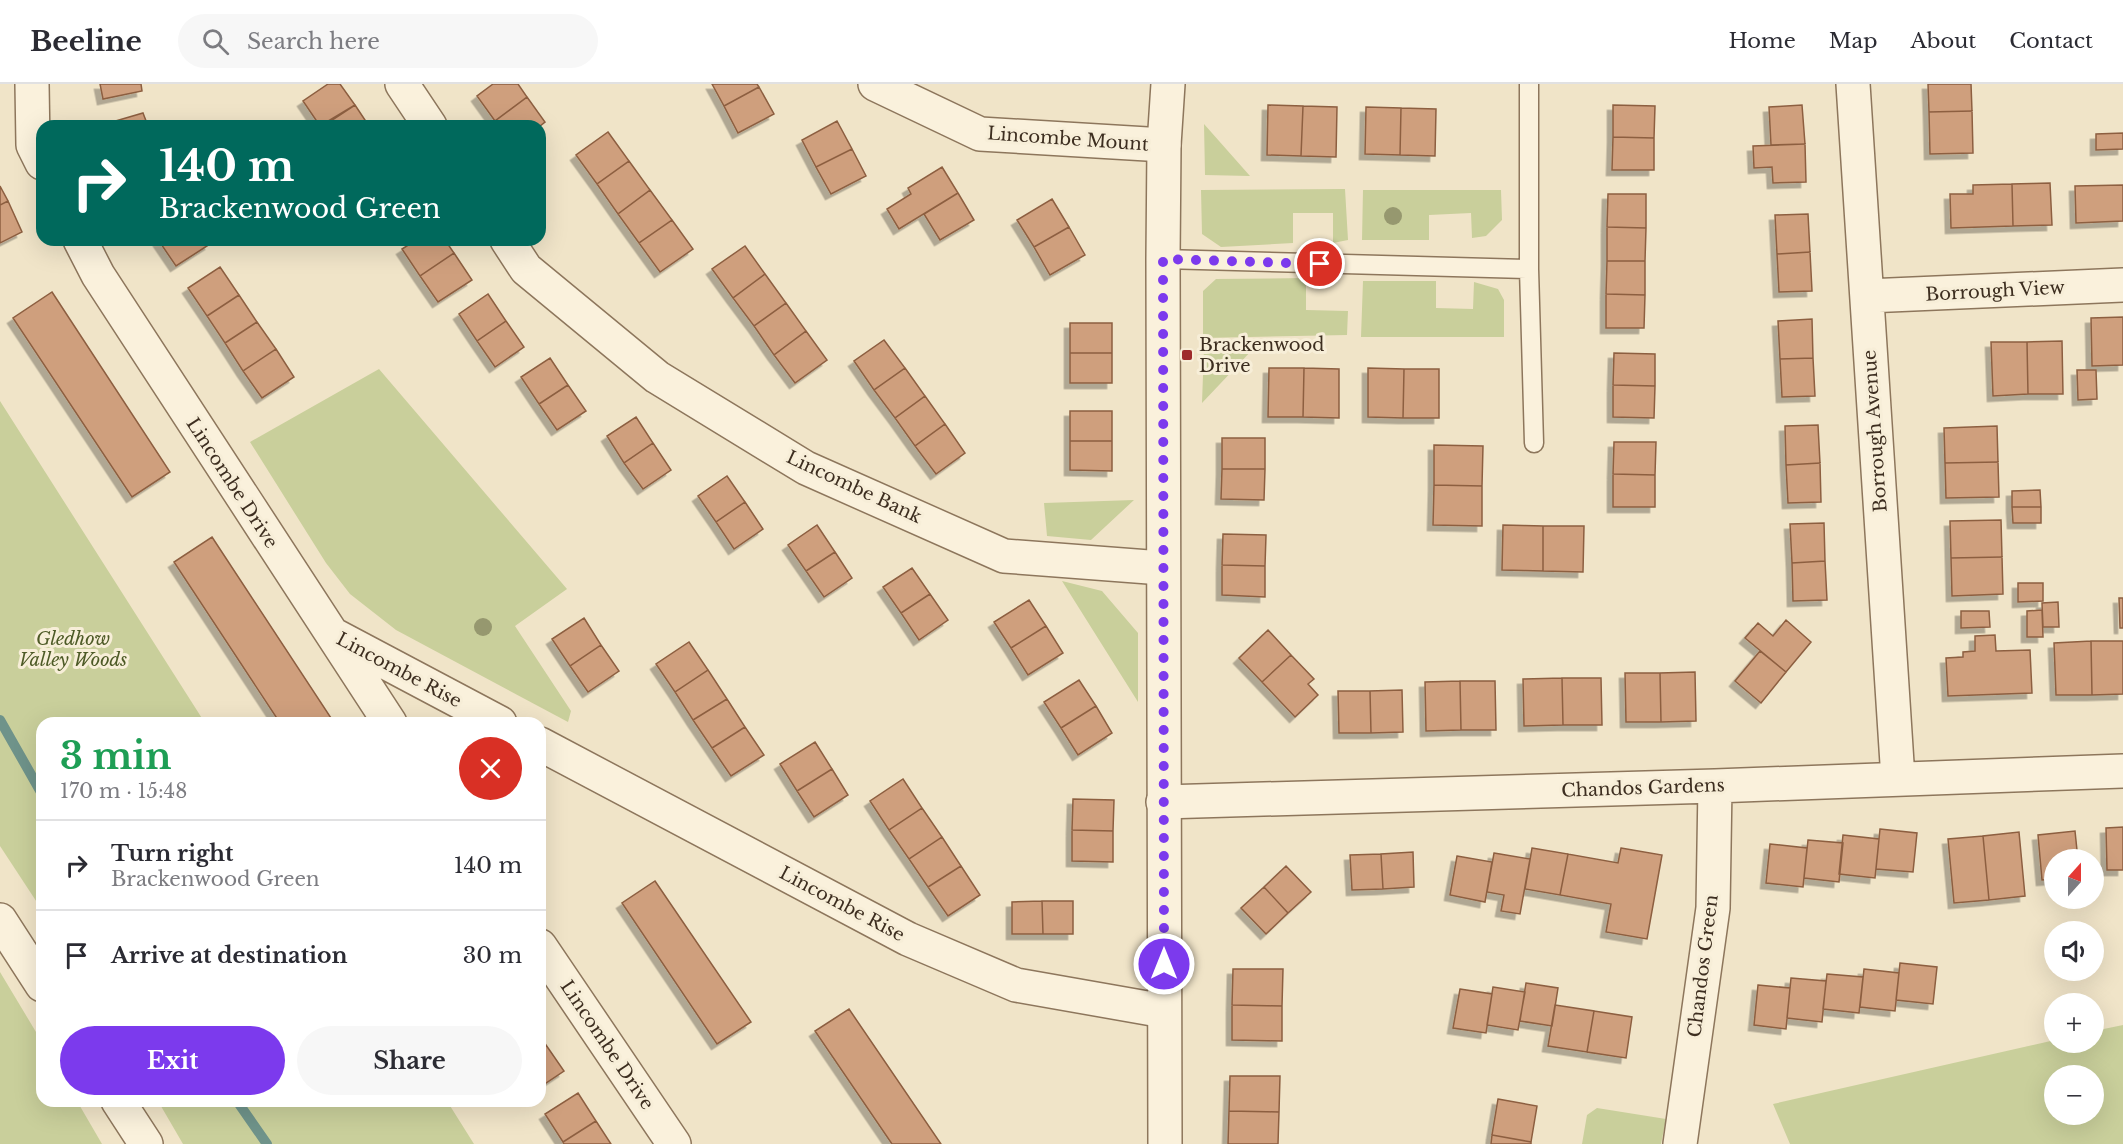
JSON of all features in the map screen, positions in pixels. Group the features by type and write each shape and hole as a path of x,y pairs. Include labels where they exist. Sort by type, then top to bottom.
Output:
{"street":[{"path":"32,84 33,145 36,151"},
{"path":"402,84 426,120"},
{"name":"Lincombe Mount","path":"875,84 980,134 1164,145"},
{"path":"1165,1144 1162,568 1164,145 1168,84"},
{"name":"Borrough Avenue","path":"1853,84 1898,779"},
{"name":"Lincombe Drive","path":"83,246 98,275 329,633 386,717"},
{"name":"Lincombe Bank","path":"511,246 526,269 657,377 806,468 1004,556 1162,568"},
{"name":"Borrough View","path":"1867,296 2123,285"},
{"name":"Lincombe Rise","path":"329,633 489,717"},
{"name":"Lincombe Rise","path":"546,747 908,939 1016,985 1164,1011"},
{"name":"Chandos Gardens","path":"1163,802 1715,786 2123,771"},
{"name":"Chandos Green","path":"1680,1144 1713,908 1715,786"},
{"path":"0,920 36,976"},
{"name":"Lincombe Drive","path":"546,955 674,1144"},
{"path":"122,1107 146,1144"}],"lane":[{"path":"1529,84 1529,269 1534,442"},
{"path":"1163,259 1529,269"}],"green space":[{"path":"1204,124 1250,176 1205,175"},
{"path":"1345,189 1348,240 1333,243 1333,213 1293,213 1293,243 1221,247 1202,234 1201,190"},
{"path":"1363,190 1501,190 1502,220 1486,236 1472,238 1471,213 1429,215 1429,240 1362,240"},
{"path":"1306,278 1306,310 1348,311 1347,335 1203,338 1203,291 1216,279"},
{"path":"1363,281 1436,281 1436,308 1473,309 1474,282 1498,289 1504,300 1504,337 1361,337"},
{"path":"1204,347 1254,348 1202,403"},
{"path":"379,369 567,589 515,626 571,711 568,722 396,630 350,594 326,563 250,442"},
{"name":"Gledhow Valley Woods","path":"0,401 201,717 36,717 36,901 0,846"},
{"path":"1134,500 1091,540 1047,536 1044,503"},
{"path":"1062,581 1102,591 1138,633 1138,702"},
{"path":"0,972 36,1032 36,1107 80,1107 102,1144 0,1144"},
{"path":"2123,1025 2123,1144 1790,1144 1773,1104 2044,1042 2044,1053 2104,1053 2104,1029"},
{"path":"161,1107 451,1107 474,1144 183,1144"},
{"path":"1597,1108 1666,1119 1661,1144 1582,1144 1587,1115"}],"building":[{"path":"100,84 141,84 142,91 103,99"},
{"path":"328,84 340,84 355,105 330,120 316,120 303,101"},
{"path":"493,84 518,84 527,97 494,120 477,96"},
{"path":"712,84 757,84 759,87 724,106"},
{"path":"1928,84 1971,84 1972,111 1929,112"},
{"path":"759,87 774,114 738,133 724,106"},
{"path":"527,97 544,120 496,120"},
{"path":"355,105 365,120 332,120"},
{"path":"1268,105 1303,106 1301,156 1267,155"},
{"path":"1613,105 1655,106 1654,138 1613,137"},
{"path":"1802,105 1805,144 1771,145 1769,107"},
{"path":"1303,106 1337,107 1336,157 1301,156"},
{"path":"1366,107 1401,108 1400,155 1365,154"},
{"path":"1401,108 1436,109 1435,156 1400,155"},
{"path":"1972,111 1973,153 1930,154 1929,112"},
{"path":"143,113 146,120 119,120"},
{"path":"837,121 852,149 816,167 802,140"},
{"path":"608,132 629,161 597,184 576,155"},
{"path":"2123,133 2123,149 2096,150 2096,134"},
{"path":"1613,137 1654,138 1654,170 1612,170"},
{"path":"1805,144 1806,182 1773,183 1772,167 1754,168 1753,146"},
{"path":"852,149 866,176 831,194 816,167"},
{"path":"629,161 650,190 618,214 597,184"},
{"path":"942,167 958,193 899,229 887,209 911,194 908,188"},
{"path":"2050,183 2052,225 2013,226 2012,184"},
{"path":"2012,184 2013,226 1951,228 1950,194 1973,194 1973,185"},
{"path":"2123,185 2123,221 2076,223 2075,186"},
{"path":"0,186 8,201 0,205"},
{"path":"650,190 672,220 639,243 618,214"},
{"path":"958,193 974,220 940,240 924,214"},
{"path":"1608,194 1646,194 1646,228 1607,227"},
{"path":"1052,199 1069,227 1034,247 1017,220"},
{"path":"8,201 22,232 0,243 0,205"},
{"path":"1808,214 1810,252 1777,254 1775,215"},
{"path":"672,220 693,249 660,272 639,243"},
{"path":"1069,227 1085,255 1050,275 1034,247"},
{"path":"1607,227 1646,228 1645,261 1607,261"},
{"path":"162,246 207,246 176,266"},
{"path":"407,246 449,246 454,253 420,276 402,249"},
{"path":"745,246 765,274 733,298 712,269"},
{"path":"1810,252 1812,291 1779,292 1777,254"},
{"path":"454,253 472,280 438,302 420,276"},
{"path":"1607,261 1645,261 1645,295 1606,294"},
{"path":"220,267 239,295 207,316 188,288"},
{"path":"765,274 786,303 754,326 733,298"},
{"path":"52,292 170,472 132,497 13,318"},
{"path":"488,294 506,321 477,341 459,314"},
{"path":"1606,294 1645,295 1644,328 1606,328"},
{"path":"239,295 257,322 225,343 207,316"},
{"path":"786,303 806,331 774,355 754,326"},
{"path":"2123,317 2123,365 2092,366 2091,318"},
{"path":"1812,319 1813,358 1780,359 1778,321"},
{"path":"506,321 524,347 495,367 477,341"},
{"path":"257,322 276,349 243,371 225,343"},
{"path":"1070,323 1112,323 1112,353 1070,353"},
{"path":"806,331 827,360 795,383 774,355"},
{"path":"884,340 905,368 874,390 854,361"},
{"path":"2062,341 2063,394 2028,394 2027,342"},
{"path":"1991,342 2027,342 2028,394 1993,396"},
{"path":"276,349 294,377 262,398 243,371"},
{"path":"1070,353 1112,353 1112,383 1070,383"},
{"path":"1614,353 1655,354 1655,386 1613,385"},
{"path":"550,358 568,385 539,404 521,377"},
{"path":"1813,358 1815,396 1782,397 1780,359"},
{"path":"905,368 925,396 895,418 874,390"},
{"path":"1269,368 1304,368 1303,417 1268,417"},
{"path":"1304,368 1339,369 1339,418 1303,417"},
{"path":"1368,368 1404,369 1403,418 1368,417"},
{"path":"1404,369 1439,369 1439,418 1403,418"},
{"path":"2077,370 2096,370 2097,399 2078,400"},
{"path":"568,385 586,411 557,430 539,404"},
{"path":"1613,385 1655,386 1654,418 1613,417"},
{"path":"925,396 945,424 915,446 895,418"},
{"path":"1070,411 1112,411 1112,441 1070,441"},
{"path":"636,417 653,443 624,463 607,436"},
{"path":"945,424 965,453 936,474 915,446"},
{"path":"1818,425 1820,463 1786,465 1785,426"},
{"path":"1997,426 1998,462 1945,463 1944,428"},
{"path":"1222,438 1265,438 1265,469 1222,469"},
{"path":"1070,441 1112,441 1112,471 1070,470"},
{"path":"1614,442 1656,442 1655,475 1613,474"},
{"path":"653,443 671,470 643,489 624,463"},
{"path":"1434,445 1483,446 1482,486 1434,485"},
{"path":"1998,462 1999,497 1946,498 1945,463"},
{"path":"1820,463 1821,502 1788,503 1786,465"},
{"path":"1222,469 1265,469 1264,500 1221,499"},
{"path":"1613,474 1655,475 1655,507 1613,507"},
{"path":"727,476 745,502 716,522 698,496"},
{"path":"1434,485 1482,486 1482,526 1433,525"},
{"path":"2040,490 2041,507 2012,507 2012,491"},
{"path":"745,502 763,529 734,549 716,522"},
{"path":"2012,507 2041,507 2041,523 2013,523"},
{"path":"2001,520 2002,557 1951,558 1950,521"},
{"path":"1824,523 1825,561 1792,563 1790,524"},
{"path":"817,525 835,552 806,571 788,545"},
{"path":"1503,525 1543,526 1543,571 1502,570"},
{"path":"1543,526 1584,526 1583,572 1543,571"},
{"path":"1223,534 1266,535 1265,566 1222,565"},
{"path":"212,537 330,717 276,717 174,562"},
{"path":"835,552 852,578 824,597 806,571"},
{"path":"2002,557 2003,594 1952,596 1951,558"},
{"path":"1825,561 1827,600 1793,601 1792,563"},
{"path":"1222,565 1265,566 1265,597 1222,595"},
{"path":"912,568 930,594 901,613 883,587"},
{"path":"2018,583 2043,583 2043,601 2018,602"},
{"path":"930,594 948,620 919,640 901,613"},
{"path":"2119,598 2123,598 2123,628 2120,628"},
{"path":"1029,600 1046,626 1011,648 994,622"},
{"path":"2058,602 2059,627 2043,627 2042,603"},
{"path":"2042,610 2043,637 2027,637 2027,611"},
{"path":"1961,611 1989,611 1990,627 1961,628"},
{"path":"584,618 601,645 570,666 552,639"},
{"path":"1786,620 1811,642 1786,672 1745,638 1758,623 1773,636"},
{"path":"1046,626 1063,653 1028,675 1011,648"},
{"path":"1268,630 1291,655 1262,682 1239,658"},
{"path":"1995,635 1996,651 2030,650 2032,693 1948,696 1946,658 1963,657 1963,652 1975,651 1975,636"},
{"path":"2091,641 2123,641 2123,694 2092,695"},
{"path":"2091,641 2092,695 2056,695 2054,643"},
{"path":"689,642 708,670 675,692 656,664"},
{"path":"601,645 619,671 588,692 570,666"},
{"path":"1760,651 1786,672 1761,703 1735,681"},
{"path":"1291,655 1314,679 1308,684 1318,695 1295,717 1262,682"},
{"path":"708,670 727,699 693,720 675,692"},
{"path":"1695,672 1696,721 1661,722 1660,673"},
{"path":"1625,673 1660,673 1661,722 1626,722"},
{"path":"1562,678 1601,678 1602,725 1563,725"},
{"path":"1562,678 1563,725 1524,726 1523,679"},
{"path":"1079,680 1096,706 1061,728 1044,702"},
{"path":"1460,681 1495,681 1496,730 1461,730"},
{"path":"1460,681 1461,730 1426,731 1425,682"},
{"path":"1402,690 1403,732 1371,733 1370,691"},
{"path":"1338,691 1370,691 1371,733 1339,733"},
{"path":"727,699 745,727 712,748 693,720"},
{"path":"1096,706 1112,733 1078,755 1061,728"},
{"path":"745,727 764,755 731,776 712,748"},
{"path":"815,742 832,769 797,791 780,764"},
{"path":"832,769 848,795 814,817 797,791"},
{"path":"903,779 922,808 889,830 870,801"},
{"path":"1073,799 1114,800 1113,831 1072,830"},
{"path":"922,808 942,837 909,859 889,830"},
{"path":"2123,827 2123,870 2107,870 2106,828"},
{"path":"1880,829 1917,833 1913,872 1876,869"},
{"path":"1072,830 1113,831 1113,862 1072,861"},
{"path":"2075,831 2077,849 2044,849 2044,880 2042,880 2038,835"},
{"path":"2019,832 2025,896 1989,900 1983,836"},
{"path":"1843,835 1879,839 1875,878 1839,874"},
{"path":"1983,836 1989,900 1954,903 1948,839"},
{"path":"942,837 961,866 928,887 909,859"},
{"path":"1808,840 1843,843 1839,882 1804,878"},
{"path":"1770,844 1807,848 1803,887 1766,883"},
{"path":"1532,848 1568,854 1560,895 1525,889"},
{"path":"1621,848 1662,855 1647,939 1606,932 1611,904 1560,895 1568,854 1618,863"},
{"path":"1413,852 1414,887 1383,889 1381,854"},
{"path":"1494,853 1530,859 1520,914 1501,911 1504,895 1487,892"},
{"path":"1381,854 1383,889 1352,890 1350,855"},
{"path":"1457,856 1492,862 1485,902 1450,895"},
{"path":"961,866 980,895 948,916 928,887"},
{"path":"1286,866 1311,892 1288,913 1264,887"},
{"path":"655,881 751,1022 717,1044 622,903"},
{"path":"1264,887 1288,913 1266,934 1241,908"},
{"path":"1042,901 1073,901 1073,934 1043,934"},
{"path":"1042,901 1043,934 1012,934 1012,902"},
{"path":"1900,963 1937,967 1933,1004 1896,1000"},
{"path":"1233,969 1283,969 1282,1006 1232,1005"},
{"path":"1864,969 1899,973 1895,1011 1860,1007"},
{"path":"1827,974 1863,977 1859,1013 1823,1009"},
{"path":"1791,978 1826,981 1822,1022 1787,1018"},
{"path":"1526,983 1558,988 1552,1026 1520,1021"},
{"path":"1758,985 1790,988 1786,1029 1754,1025"},
{"path":"1493,987 1525,992 1518,1030 1487,1025"},
{"path":"1460,989 1492,994 1486,1033 1453,1028"},
{"path":"1232,1005 1282,1006 1282,1041 1232,1040"},
{"path":"1555,1005 1594,1011 1587,1052 1548,1046"},
{"path":"849,1009 941,1144 892,1144 815,1031"},
{"path":"1594,1011 1632,1017 1626,1058 1587,1052"},
{"path":"546,1045 564,1071 546,1083"},
{"path":"1230,1076 1280,1076 1279,1112 1229,1111"},
{"path":"578,1093 596,1121 563,1142 545,1114"},
{"path":"1498,1099 1537,1106 1531,1142 1492,1135"},
{"path":"1229,1111 1279,1112 1278,1144 1228,1144"},
{"path":"596,1121 611,1144 564,1144 563,1142"},
{"path":"1492,1135 1531,1142 1531,1144 1491,1144"}],"waterway":[{"path":"0,720 36,783"},
{"path":"241,1107 267,1144"}],"place":[{"name":"Brackenwood Drive","path":"1187,355"}],"route":[{"path":"1164,964 1163,259 1320,264"}]}
